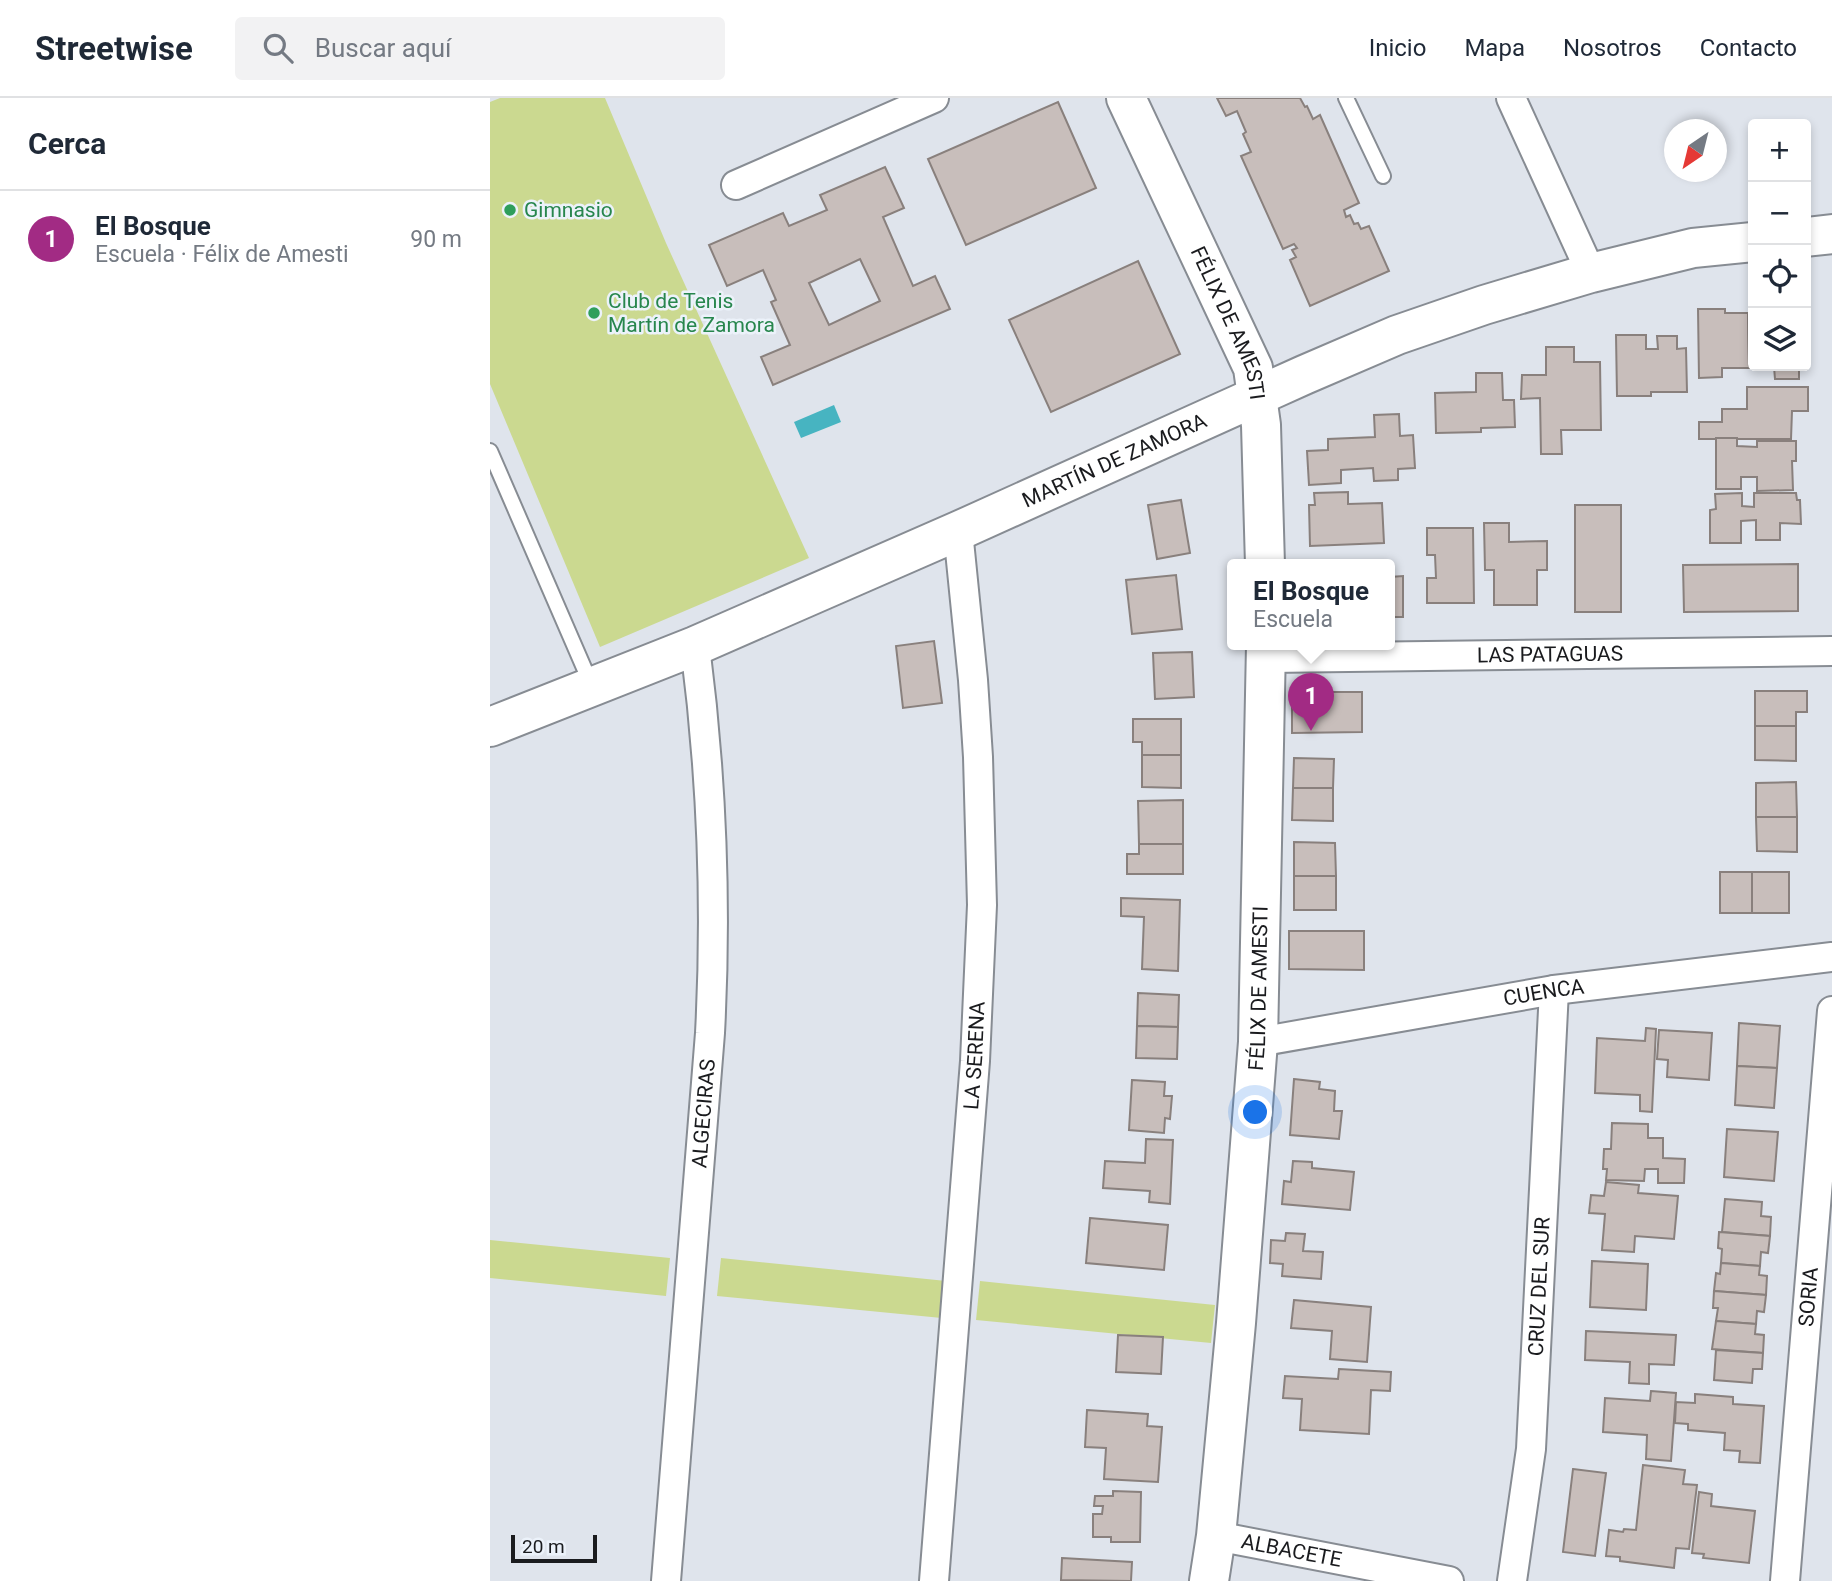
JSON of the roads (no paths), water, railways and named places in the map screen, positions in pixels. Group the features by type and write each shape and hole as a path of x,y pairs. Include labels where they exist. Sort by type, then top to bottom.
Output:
{"street":[{"path":"736,185 934,98"},
{"path":"1511,98 1591,272"},
{"name":"FÉLIX DE AMESTI","path":"1134,100 1253,368 1258,395 1265,505 1265,559"},
{"path":"1811,236 1832,234"},
{"name":"MARTÍN DE ZAMORA","path":"490,727 695,646 1397,335 1591,272 1693,248 1748,242"},
{"name":"LA SERENA","path":"934,1581 973,1088 981,944 978,757 958,531"},
{"name":"ALGECIRAS","path":"666,1581 710,1033 713,963 712,822 695,646"},
{"name":"LAS PATAGUAS","path":"1266,652 1832,650"},
{"name":"FÉLIX DE AMESTI","path":"1209,1581 1216,1536 1236,1323 1258,1042 1266,652"},
{"name":"CUENCA","path":"1258,1042 1555,990 1832,957"},
{"name":"CRUZ DEL SUR","path":"1512,1581 1531,1448 1555,990"},
{"name":"SORIA","path":"1785,1581 1832,1011"},
{"name":"ALBACETE","path":"1216,1536 1449,1581"}],"lane":[{"path":"1346,98 1383,176"},
{"path":"490,451 592,685"}],"water":[{"path":"834,405 841,422 801,438 794,422"}],"place":[{"name":"Gimnasio","path":"510,210"},
{"name":"Club de Tenis Martín de Zamora","path":"594,313"},
{"name":"El Bosque","path":"1311,731"}]}
